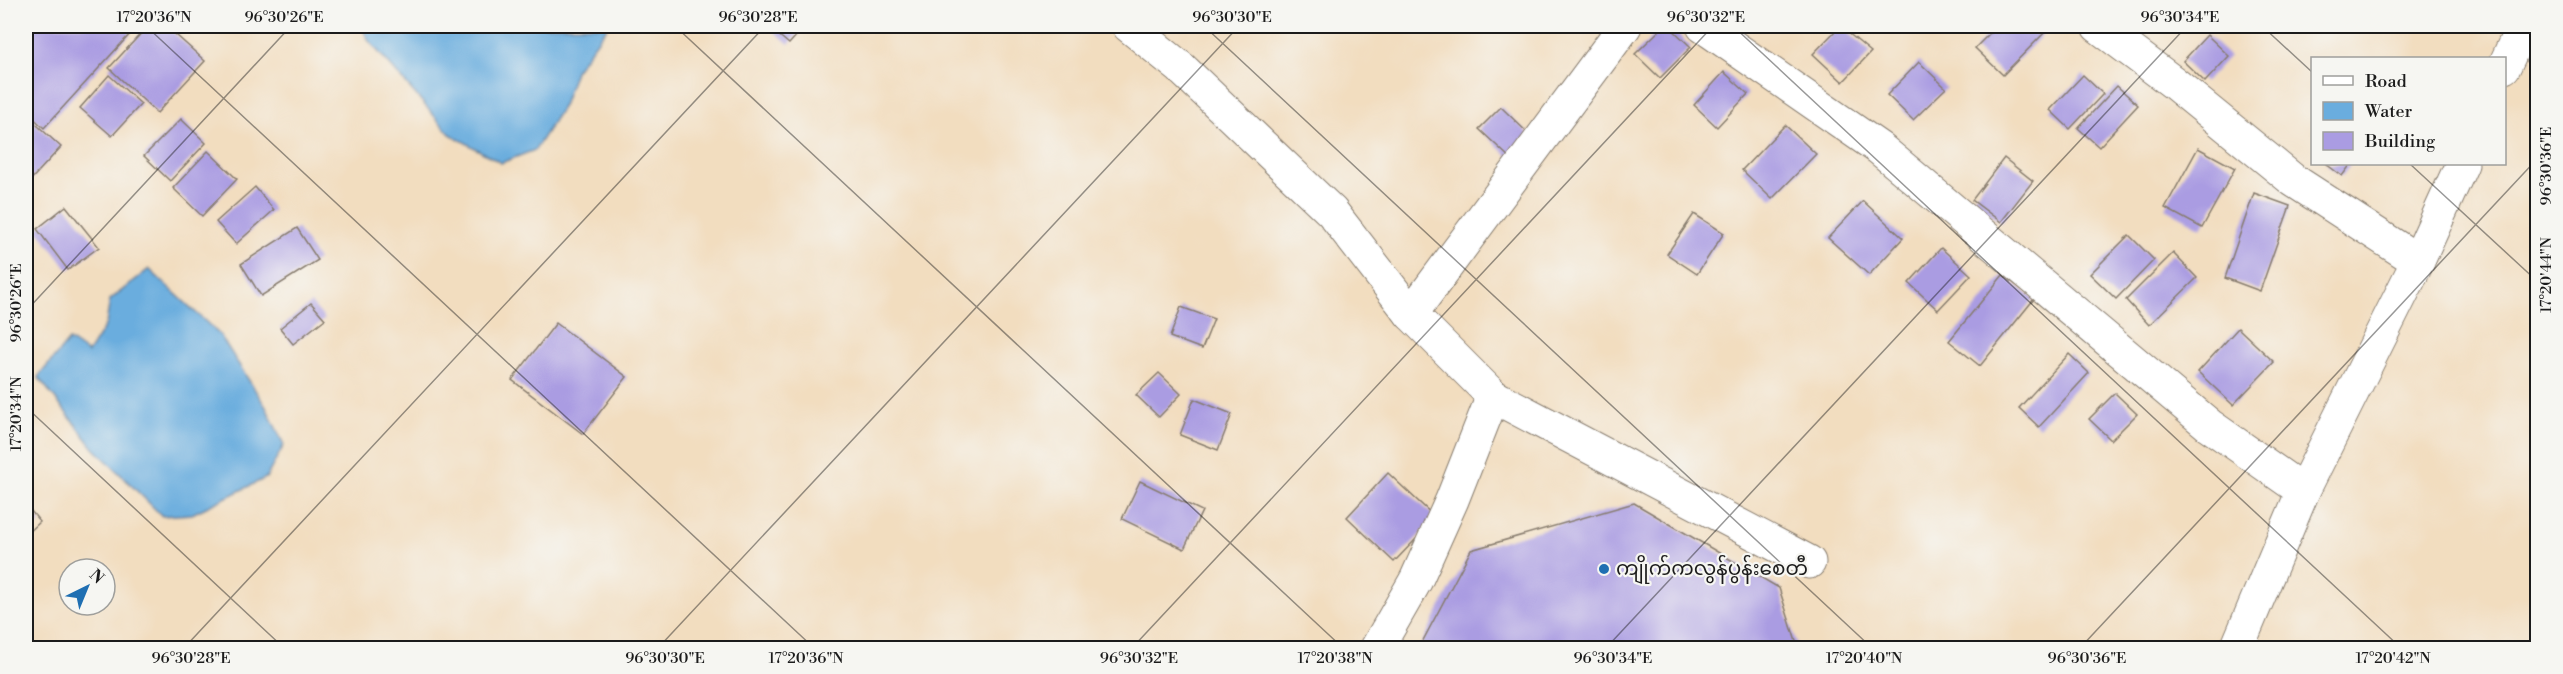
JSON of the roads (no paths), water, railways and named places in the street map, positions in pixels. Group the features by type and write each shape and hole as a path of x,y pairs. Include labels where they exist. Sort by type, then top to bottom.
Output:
{"street":[{"path":"1129,26 1182,68 1332,212 1412,314 1493,396 1809,562"},
{"path":"1412,314 1625,26"},
{"path":"1703,26 1879,148 2209,425 2303,491"},
{"path":"2098,26 2174,83 2293,180 2418,261"},
{"path":"2506,65 2523,26"},
{"path":"2237,648 2303,491 2418,261 2462,165"},
{"path":"1377,648 1416,580 1452,500 1493,396"}],"water":[{"path":"361,26 608,26 575,71 563,106 535,150 501,163 450,134 369,41"},
{"path":"149,269 220,335 266,407 284,445 266,478 192,514 162,516 94,448 38,377 69,340 88,353 106,324 110,300"}],"place":[{"name":"ကျိုက်ကလွန်ပွန်းစေတီ","path":"1604,569"}]}
